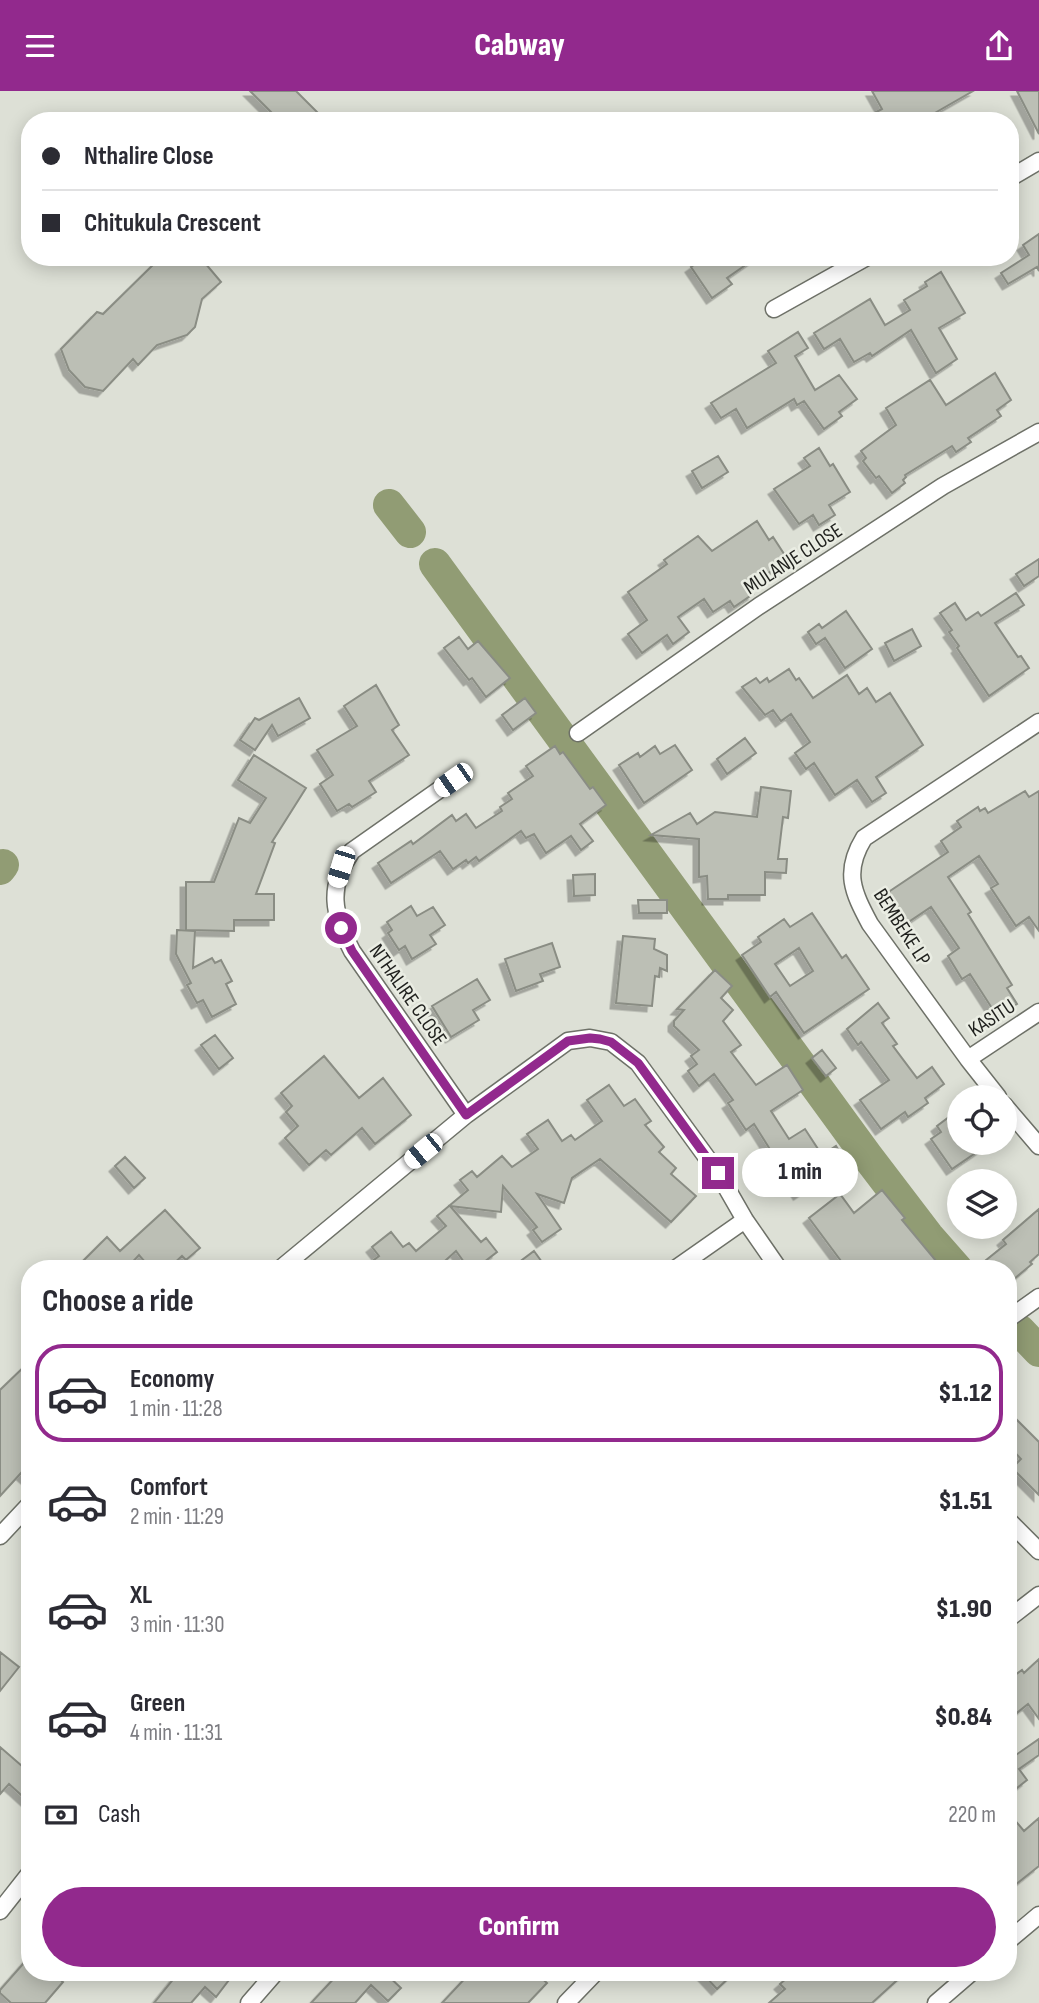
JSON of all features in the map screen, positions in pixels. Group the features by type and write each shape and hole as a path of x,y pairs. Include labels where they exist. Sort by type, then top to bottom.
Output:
{"street":[{"path":"1019,173 1039,162"},
{"path":"774,309 851,266"},
{"name":"MULANJE CLOSE","path":"578,733 759,606 943,486 1039,432"},
{"name":"BEMBEKE LP","path":"989,1085 870,924 858,902 852,883 852,869 855,852 864,838 1039,722"},
{"name":"NTHALIRE CLOSE","path":"453,780 352,851 341,867 336,883 335,904 341,928 352,951 466,1115"},
{"name":"KASITU","path":"968,1059 1039,1012"},
{"path":"292,1260 466,1115 568,1041 590,1038 611,1042 638,1063 718,1173 773,1260"},
{"path":"1017,1120 1039,1146"},
{"path":"688,1260 746,1220"},
{"path":"1017,1313 1039,1297"},
{"path":"0,1536 21,1514"},
{"path":"1017,1529 1039,1551"},
{"path":"1017,1612 1039,1595"},
{"path":"0,1911 21,1884"},
{"path":"1017,1933 1039,1915"},
{"path":"249,2003 268,1981"},
{"path":"566,2003 587,1981"},
{"path":"936,2003 962,1981"}],"building":[{"path":"250,91 296,91 317,112 271,112"},
{"path":"872,91 973,91 936,112 876,112 882,109"},
{"path":"1017,91 1039,91 1039,134"},
{"path":"1039,234 1039,271 1037,267 1008,284 1001,273 1012,266 1019,266 1019,261 1029,255 1023,245"},
{"path":"152,266 208,266 221,282 202,299 195,327 187,335 157,345 138,365 133,359 103,391 85,387 69,370 61,349 97,312 103,314"},
{"path":"744,266 727,278 732,284 712,298 691,267"},
{"path":"941,272 965,313 939,328 957,359 936,373 911,330 872,356 870,353 854,362 840,339 824,349 814,333 870,299 885,325 910,310 904,300 927,286 925,282"},
{"path":"798,332 808,348 795,356 815,390 839,375 857,399 839,412 842,416 824,429 804,401 797,405 794,399 747,428 736,409 721,418 711,403 776,363 768,351"},
{"path":"995,373 1011,400 997,410 1001,416 968,438 971,442 956,452 952,446 905,475 905,483 892,493 879,476 876,478 863,461 866,458 861,451 896,425 886,408 930,380 946,405"},
{"path":"819,448 830,466 833,464 850,492 829,505 835,515 819,525 813,515 799,524 774,489 810,466 804,458"},
{"path":"718,456 728,472 702,488 692,471"},
{"path":"757,521 769,540 773,537 788,560 747,587 753,594 734,607 730,601 713,612 704,599 678,617 689,632 673,644 667,635 642,653 628,634 647,620 628,592 667,564 664,560 698,536 712,551"},
{"path":"1039,559 1039,576 1024,586 1016,574"},
{"path":"1016,593 1024,605 995,623 1018,657 1021,656 1029,668 989,696 957,648 959,646 949,632 952,630 940,613 955,603 966,620 978,612 981,616"},
{"path":"846,611 872,649 845,668 825,638 816,644 808,632 819,624 822,628"},
{"path":"912,629 921,646 894,661 885,643"},
{"path":"459,637 468,649 478,641 510,678 486,697 444,648"},
{"path":"789,669 813,698 847,675 859,694 867,688 876,702 890,693 923,745 876,777 886,793 872,802 857,780 835,795 814,763 806,769 795,753 810,742 791,714 781,721 773,710 765,715 742,687 756,678 760,683 767,678 769,682"},
{"path":"376,685 399,725 392,730 409,755 369,781 376,792 352,807 349,804 337,811 320,784 333,775 317,750 357,726 344,706"},
{"path":"299,698 310,718 278,736 272,725 255,750 240,740 255,718 259,720"},
{"path":"525,698 536,713 513,730 502,715"},
{"path":"745,738 756,753 727,774 717,759"},
{"path":"675,745 692,770 644,803 619,765 638,753 640,757 655,746 660,754"},
{"path":"555,746 560,754 563,752 590,789 593,787 606,805 580,824 593,841 581,850 571,836 546,853 534,834 526,838 521,831 479,861 476,857 468,863 466,860 453,869 440,851 391,883 378,863 411,841 413,844 452,815 456,821 466,814 476,828 502,811 500,807 512,799 508,793 533,776 526,766"},
{"path":"254,755 306,788 272,842 275,843 256,894 274,894 274,920 234,920 234,931 186,930 186,882 214,882 239,818 250,823 266,798 238,780"},
{"path":"761,787 791,791 788,818 783,817 778,859 787,859 786,873 765,872 765,895 728,895 728,899 708,899 707,876 699,877 699,839 651,835 690,813 697,824 715,812 757,817"},
{"path":"1025,791 1029,797 1039,791 1039,931 1029,917 1016,926 991,888 998,884 979,856 948,877 1012,985 1007,988 1017,1004 997,1016 970,974 962,979 948,956 959,948 931,907 907,923 887,893 948,852 941,841 961,827 957,821 978,807 980,811 985,808 988,813"},
{"path":"595,874 595,895 574,896 573,875"},
{"path":"638,900 667,900 667,913 639,913"},
{"path":"411,906 417,916 433,907 445,925 430,935 436,944 412,959 405,946 399,950 388,933 392,930 387,922"},
{"path":"812,913 842,958 846,955 869,989 804,1033 776,992 770,997 742,955 761,942 758,937 784,919 790,927","holes":["799,948 813,971 790,986 775,964"]},
{"path":"177,930 195,931 193,968 212,958 215,963 221,960 232,981 226,984 236,1004 212,1017 203,1000 197,1003 187,985 191,983 176,954"},
{"path":"623,936 655,939 654,949 667,955 667,971 660,968 659,977 655,976 652,1006 616,1003"},
{"path":"552,943 560,967 540,974 543,981 516,991 505,959"},
{"path":"715,970 732,986 721,998 733,1010 723,1021 741,1045 731,1052 756,1085 787,1065 803,1090 771,1111 789,1139 805,1129 822,1155 836,1146 846,1162 799,1194 786,1174 779,1179 764,1156 771,1151 754,1124 746,1130 728,1103 733,1100 714,1074 699,1086 688,1071 697,1064 691,1056 699,1050 674,1026 674,1021 684,1010 677,1009"},
{"path":"477,979 490,1000 473,1010 479,1020 451,1037 432,1006"},
{"path":"878,1003 889,1018 882,1023 897,1044 893,1046 917,1078 932,1067 944,1084 925,1098 928,1103 908,1117 905,1112 881,1129 860,1100 889,1080 861,1042 858,1045 847,1029"},
{"path":"215,1035 233,1058 219,1069 201,1045"},
{"path":"822,1050 836,1068 826,1076 812,1058"},
{"path":"324,1056 359,1098 383,1078 411,1115 375,1144 362,1128 331,1155 326,1150 309,1165 285,1138 298,1126 286,1112 292,1106 281,1093"},
{"path":"609,1085 624,1106 635,1099 651,1121 645,1125 664,1147 659,1152 676,1168 671,1174 696,1196 671,1222 600,1159 572,1178 564,1203 537,1194 561,1229 542,1242 533,1230 537,1227 503,1186 501,1212 450,1206 481,1242 486,1238 497,1252 487,1260 462,1260 456,1251 446,1260 374,1260 379,1256 372,1247 391,1232 403,1247 409,1243 416,1251 446,1226 437,1216 468,1190 460,1180 472,1171 477,1177 502,1156 512,1167 538,1149 527,1134 548,1120 562,1141 571,1135 575,1140 602,1121 587,1100"},
{"path":"947,1118 947,1155 972,1155 952,1169 931,1139 941,1132 937,1126"},
{"path":"125,1157 145,1178 134,1188 115,1166"},
{"path":"882,1190 905,1218 902,1220 935,1260 840,1260 809,1218 840,1194 854,1213"},
{"path":"1039,1209 1039,1254 1017,1276 1017,1260 986,1260 1006,1244 1003,1240 1017,1239 1017,1228"},
{"path":"165,1210 200,1248 186,1260 182,1256 178,1260 143,1260 139,1255 134,1260 84,1260 107,1237 120,1251"},
{"path":"534,1251 540,1260 522,1260"},
{"path":"21,1370 21,1473 0,1496 0,1390"},
{"path":"1017,1420 1039,1442 1039,1495 1017,1473 1017,1463 1021,1459 1017,1455"},
{"path":"0,1652 19,1667 0,1691"},
{"path":"1039,1659 1039,1719 1028,1704 1017,1713 1017,1674 1022,1670 1024,1673"},
{"path":"1039,1739 1039,1755 1019,1769 1027,1780 1017,1788 1017,1754"},
{"path":"0,1747 21,1765 21,1795 9,1784 0,1794"},
{"path":"1039,1818 1039,1866 1017,1883 1017,1823 1024,1831"},
{"path":"21,1966 21,1981 63,1982 45,2003 11,2003 0,1990"},
{"path":"172,1981 228,1981 216,1997 205,1987 191,2003 154,2003"},
{"path":"332,1981 394,1981 401,1988 388,2001 371,1985 355,2003 311,2003"},
{"path":"463,1981 547,1983 528,2003 442,2003"},
{"path":"709,1981 725,1981 717,1989"},
{"path":"784,1981 896,1981 872,2003 769,2003 785,1989 780,1984"}],"waterway":[{"path":"389,505 410,532"},
{"path":"435,564 867,1156 949,1260"},
{"path":"0,869 3,865"},
{"path":"1020,1331 1039,1351"}],"route":[{"path":"341,928 352,951 466,1115 568,1041 600,1039 611,1042 638,1063 718,1173"}]}
